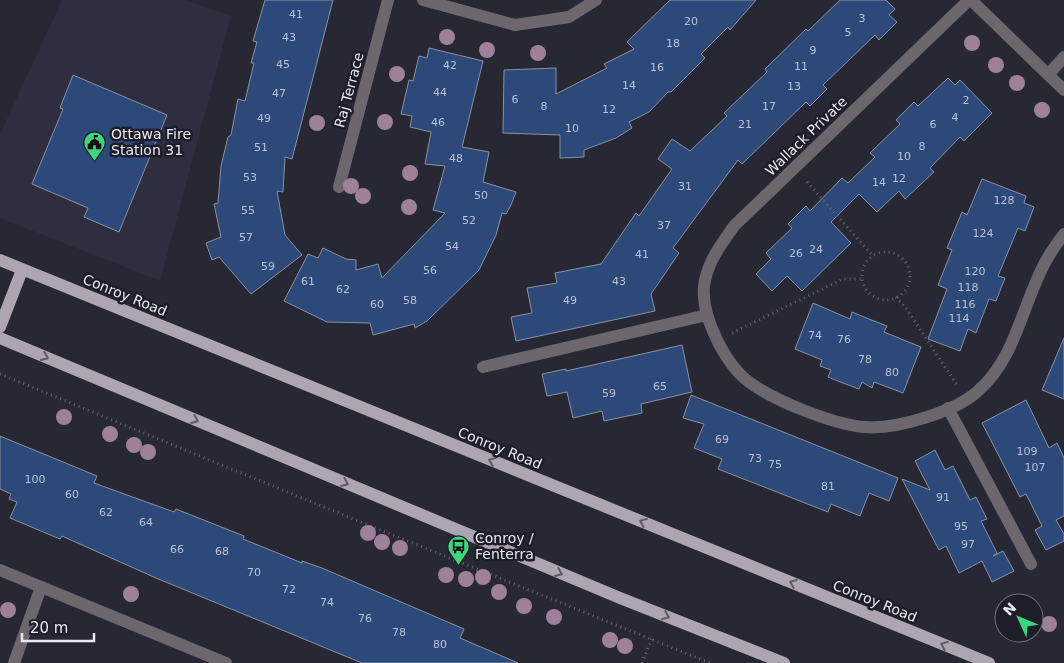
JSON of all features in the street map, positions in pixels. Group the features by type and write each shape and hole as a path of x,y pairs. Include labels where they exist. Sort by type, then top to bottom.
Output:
{"main road":[{"name":"Conroy Road","path":"0,260 989,663"},
{"path":"0,327 22,270"},
{"path":"0,338 611,594 784,663"}],"street":[{"name":"Raj Terrace","path":"339,187 388,0"},
{"path":"423,0 515,25 569,17 596,0"},
{"path":"970,0 1064,90"},
{"name":"Wallack Private","path":"970,0 734,226 711,260 704,286 706,316 733,367 749,382 815,414 838,422 866,427 932,416 976,393 992,377 1006,357 1047,260 1064,234"},
{"path":"1049,74 1064,57"},
{"path":"483,367 706,316"},
{"path":"948,408 1031,564"},
{"path":"0,570 226,663"},
{"path":"14,663 41,587"}],"path":[{"path":"794,169 873,256"},
{"path":"881,253 896,254 907,264 910,272 907,287 896,297 882,300 875,297 864,286 862,279 864,266 873,256 881,253"},
{"path":"718,340 843,279 862,279"},
{"path":"896,297 906,308 966,398"},
{"path":"0,374 362,524 652,638 710,663"},
{"path":"642,663 652,638"}],"shaded area":[{"path":"62,0 185,0 231,16 160,281 0,218 0,134"}],"building":[{"path":"265,0 333,0 292,159 285,157 283,192 277,191 285,235 302,255 251,294 219,257 212,260 206,243 221,237 214,204 218,203 221,166 228,137 231,135 238,99 245,101 254,63 251,63 257,42 253,41"},
{"path":"670,0 756,0 730,30 728,27 701,54 705,58 671,92 668,92 649,112 629,122 632,128 616,138 584,150 584,157 560,158 560,135 503,133 504,70 556,68 556,94 607,68 604,64 634,49 627,42"},
{"path":"840,0 886,0 895,9 889,15 897,22 879,40 875,35 823,85 827,89 810,106 806,102 742,164 738,160 673,248 679,253 651,294 655,311 516,341 511,317 532,313 527,288 557,283 555,273 601,264 636,213 639,216 672,169 658,159 672,139 690,151 727,116 724,113 767,72 765,69 806,29 808,31"},
{"path":"429,48 483,61 462,147 489,152 483,182 516,192 506,214 502,213 496,235 479,270 427,321 415,328 414,324 373,335 370,323 327,322 284,301 308,254 318,258 323,248 346,259 356,260 356,270 378,264 382,278 445,213 433,210 445,166 425,164 431,132 410,127 412,116 401,114 409,80 413,81 419,56 427,58"},
{"name":"Ottawa Fire Station 31","path":"73,75 167,115 119,232 84,217 88,208 32,184 63,109 60,108"},
{"path":"948,78 955,85 960,80 992,113 964,141 960,137 930,168 934,172 905,199 899,191 877,212 859,194 831,222 851,243 802,291 787,276 772,291 756,274 771,259 766,253 792,228 788,224 806,206 810,211 842,178 848,183 875,157 870,153 900,124 896,120 914,102 918,106"},
{"path":"982,179 1026,196 1024,203 1034,207 1025,231 1018,228 998,276 1005,278 996,301 989,299 976,333 968,329 960,351 928,339 947,289 938,285 952,250 947,248 962,212 967,215"},
{"path":"813,303 850,319 852,312 887,326 884,332 921,347 903,393 874,382 872,388 862,382 859,389 828,377 831,370 820,366 822,360 795,349"},
{"path":"1064,338 1064,399 1042,390"},
{"path":"682,345 692,392 641,404 642,413 604,421 602,411 573,418 567,392 547,396 542,374 566,369 566,371"},
{"path":"691,395 898,478 889,501 869,493 860,516 831,504 828,512 718,469 722,459 694,448 704,424 683,418"},
{"path":"1026,400 1049,448 1057,443 1064,458 1064,516 1056,520 1064,534 1064,541 1046,550 1035,530 1042,526 1026,494 1020,497 982,423"},
{"path":"0,436 97,476 94,483 174,512 176,509 244,536 243,539 302,563 302,561 322,568 464,629 460,638 518,663 362,663 156,578 62,536 60,539 10,518 17,502 9,499 11,494 0,489"},
{"path":"935,450 945,470 953,466 970,500 976,497 987,519 981,521 997,553 993,556 1003,551 1014,571 992,582 982,561 959,573 946,546 939,550 902,479 930,490 915,461"}],"place":[{"name":"Ottawa Fire Station 31","path":"95,161"},
{"name":"Conroy / Fenterra","path":"459,565"}]}
